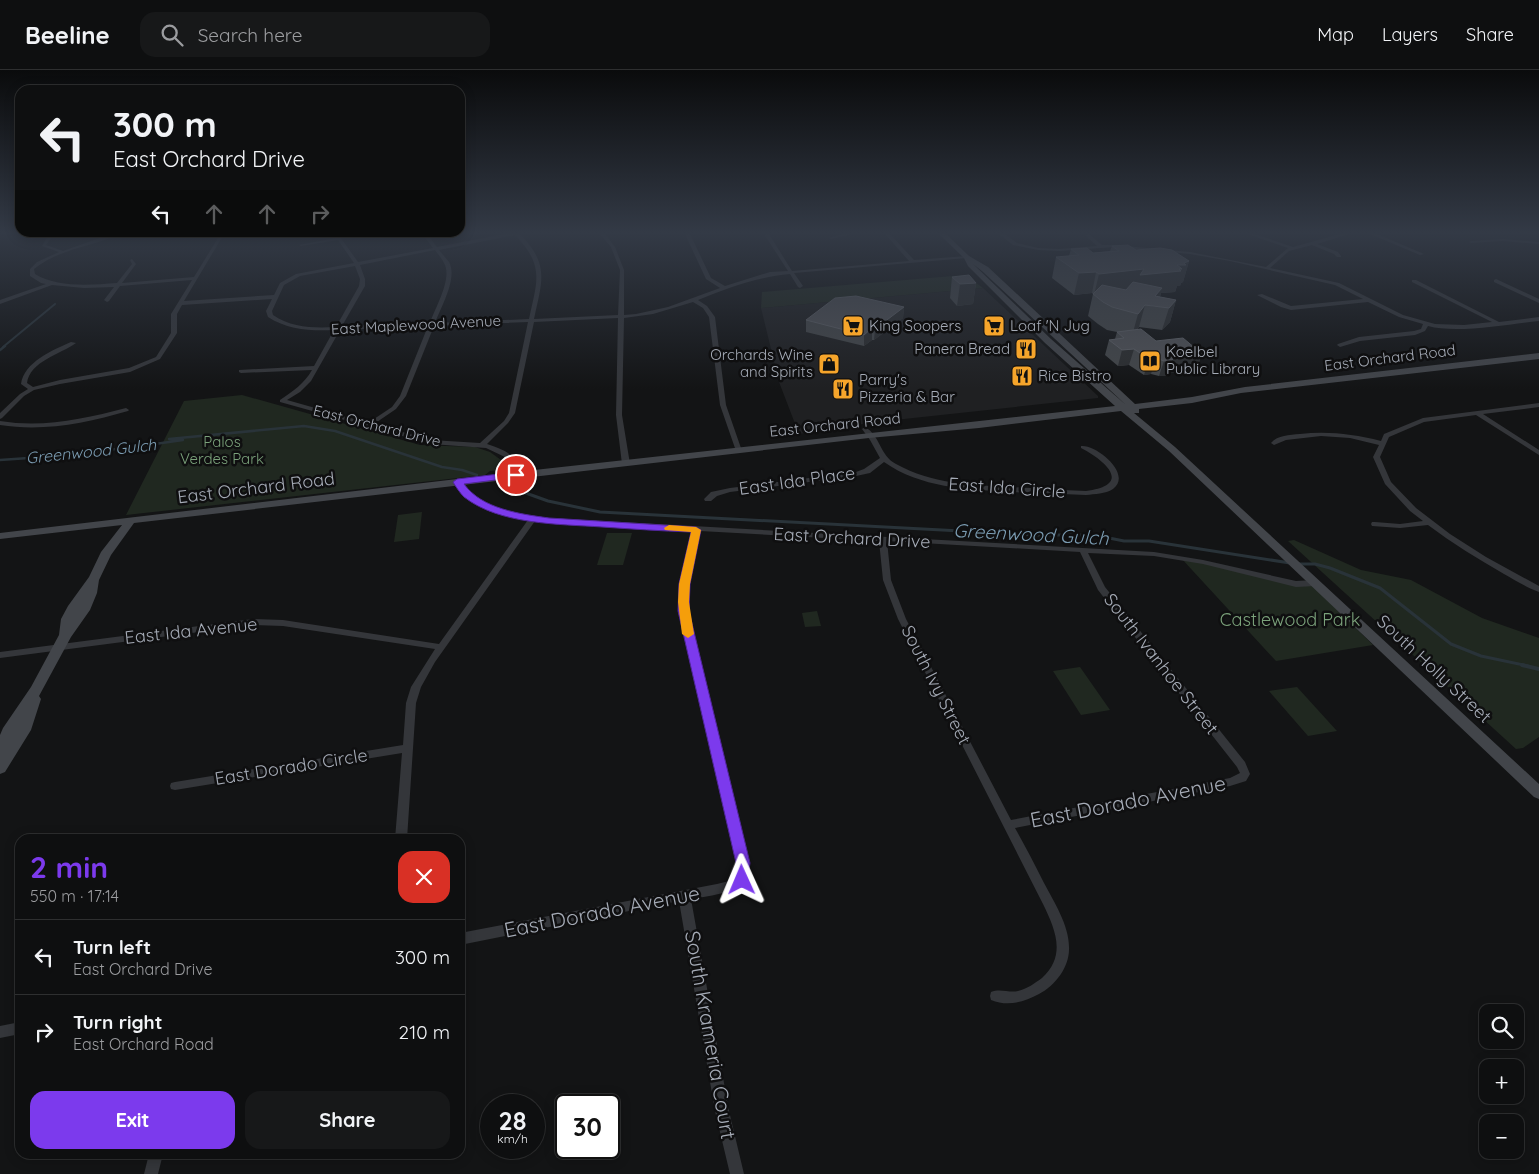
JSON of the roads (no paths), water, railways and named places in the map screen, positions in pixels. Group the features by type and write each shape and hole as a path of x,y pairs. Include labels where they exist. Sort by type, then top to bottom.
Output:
{"main road":[{"name":"South Holly Street","path":"990,286 1124,404 1164,436 1172,449 1539,793"},
{"name":"South Holly Street","path":"1002,286 1124,404"},
{"name":"East Orchard Road","path":"0,536 867,432 961,427 1124,404 1192,400 1245,390 1539,356"},
{"path":"106,553 121,536 130,521"},
{"path":"0,751 10,728 37,690 62,641 84,610 91,594 93,580 106,553 109,538 116,522"},
{"path":"0,768 24,730 37,690"}],"street":[{"path":"0,302 46,286"},
{"path":"71,286 88,286"},
{"path":"107,300 118,286"},
{"path":"0,417 22,395 32,389 60,382 130,370 153,361 161,355 172,336 175,327 174,314 191,286"},
{"path":"181,303 275,297 281,286"},
{"path":"241,371 316,368 362,286"},
{"path":"369,425 390,411 401,400 447,286"},
{"path":"482,445 506,422 512,413 538,286"},
{"path":"622,286 620,415 626,462"},
{"path":"720,286 724,288"},
{"name":"East Maplewood Avenue","path":"275,297 269,314 275,319 308,329 622,316 654,312 732,286"},
{"path":"1339,286 1401,316 1426,324 1457,327 1539,319"},
{"path":"1423,286 1497,323"},
{"path":"1506,286 1539,301"},
{"path":"1260,295 1285,308 1370,300"},
{"path":"692,299 705,307 712,317 723,405 738,448"},
{"path":"1531,320 1539,324"},
{"path":"1340,345 1358,340 1415,333 1423,330 1426,324"},
{"path":"32,389 24,384 25,374 37,364 73,343"},
{"name":"East Orchard Drive","path":"316,368 304,386 282,401 431,442 482,445 498,449 510,457 514,464 516,475"},
{"path":"1539,405 1414,422 1388,434 1380,443 1377,459 1387,482 1408,505 1488,563 1539,589"},
{"path":"0,423 20,426 48,425 107,416 126,410"},
{"path":"1477,413 1539,453"},
{"path":"867,432 873,438 884,459"},
{"path":"1274,443 1283,438 1326,432 1380,443"},
{"name":"East Ida Circle","path":"884,459 894,466 922,478 953,486 1086,493 1111,488 1115,484 1117,477 1114,469 1098,453 1083,447"},
{"name":"East Ida Place","path":"708,498 730,490 856,474 867,471 884,459"},
{"name":"East Orchard Drive","path":"457,482 466,494 478,501 506,513 534,519 696,530 1171,556 1296,584 1311,579"},
{"path":"400,834 414,692 423,674 534,519"},
{"path":"1375,524 1400,526 1430,522"},
{"name":"East Dorado Avenue","path":"465,939 731,886 742,880 743,863 684,611 685,584 696,530"},
{"name":"South Ivy Street","path":"883,540 887,580 902,619 1054,914 1061,934 1063,951 1059,966 1054,974 1038,988 1013,998 996,996"},
{"name":"South Ivanhoe Street","path":"1083,550 1101,588 1241,765 1245,774"},
{"name":"East Ida Avenue","path":"0,655 62,641 262,622 442,647"},
{"name":"East Dorado Circle","path":"175,786 408,748"},
{"name":"East Dorado Avenue","path":"1008,825 1230,782 1242,778 1245,774"},
{"name":"South Krameria Court","path":"684,895 722,1111 737,1174"},
{"path":"0,1032 15,1029"},
{"path":"151,1174 155,1159"}],"waterway":[{"path":"3,347 55,304"},
{"path":"0,350 5,346"},
{"name":"Greenwood Gulch","path":"0,460 91,452 183,440 169,439 304,426 335,431 442,467 462,470 477,475"},
{"name":"Greenwood Gulch","path":"498,482 512,488"},
{"name":"Greenwood Gulch","path":"509,487 548,501 600,512 1036,535 1094,535 1124,541 1149,541 1290,563"},
{"name":"Greenwood Gulch","path":"1298,564 1315,564 1330,568 1380,588 1451,644 1481,656 1528,666"},
{"name":"Greenwood Gulch","path":"1522,665 1539,669"}],"place":[{"name":"King Soopers","path":"853,326"},
{"name":"Loaf 'N Jug","path":"994,326"},
{"name":"Panera Bread","path":"1026,349"},
{"name":"Koelbel Public Library","path":"1150,361"},
{"name":"Orchards Wine and Spirits","path":"829,364"},
{"name":"Rice Bistro","path":"1022,376"},
{"name":"Parry's Pizzeria & Bar","path":"843,389"}],"park label":[{"name":"Palos Verdes Park","path":"222,450"},
{"name":"Castlewood Park","path":"1290,620"}]}
